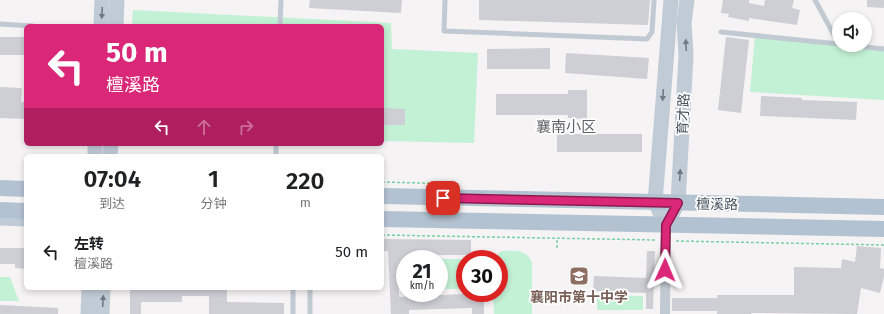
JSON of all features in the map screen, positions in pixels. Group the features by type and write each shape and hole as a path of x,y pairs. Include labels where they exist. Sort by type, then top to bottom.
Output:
{"main road":[{"path":"0,188 24,189"},
{"name":"檀溪路","path":"384,196 678,199 884,207"},
{"path":"0,210 24,211"},
{"name":"檀溪路","path":"384,218 666,232 884,230"}],"street":[{"path":"101,24 102,0"},
{"path":"116,24 117,0"},
{"name":"育才路","path":"665,314 666,232 656,199 670,0"},
{"name":"育才路","path":"666,232 678,199 686,55 684,23 687,0"},
{"path":"0,182 24,183"},
{"path":"384,188 656,199"},
{"path":"678,199 884,200"},
{"path":"0,218 24,219"},
{"path":"384,225 884,236"},
{"path":"88,314 89,290"},
{"path":"102,314 103,290"}],"lane":[{"path":"280,24 281,0"},
{"path":"445,0 444,31 647,39 652,32 654,0"},
{"path":"815,0 832,31"},
{"path":"0,24 24,25"},
{"path":"721,32 832,43"},
{"path":"872,48 884,49"},
{"path":"293,290 293,314"},
{"path":"310,290 310,314"}],"path":[{"path":"384,235 558,238 666,232 884,245"},
{"path":"557,248 558,238"}],"green space":[{"path":"133,10 391,23 392,49 478,53 474,143 384,141 384,24 132,24"},
{"path":"755,35 832,43 832,52 872,52 872,48 884,49 884,100 750,92"},
{"path":"508,251 523,252 532,262 532,314 494,314 493,302 508,302"},
{"path":"448,259 456,259 456,289 448,289"},
{"path":"0,277 10,277 19,301 0,301"},
{"path":"597,295 643,296 643,310 597,310"}],"building":[{"path":"310,0 402,0 401,13 309,8"},
{"path":"479,0 650,0 648,25 479,20"},
{"path":"723,0 749,0 749,3 764,6 765,0 794,0 792,8 800,10 797,25 749,18 749,21 728,17 729,14 721,13"},
{"path":"867,0 884,0 884,8 867,7"},
{"path":"0,37 24,37 24,55 0,55"},
{"path":"726,37 749,40 741,113 718,110"},
{"path":"550,48 550,69 487,69 487,49"},
{"path":"566,53 649,58 647,79 565,73"},
{"path":"0,87 22,88 21,102 24,102 24,119 0,118"},
{"path":"568,90 587,90 587,119 568,118 568,115 496,115 496,94 568,94"},
{"path":"761,96 802,98 802,100 857,102 856,120 760,116"},
{"path":"384,108 405,109 405,125 384,125"},
{"path":"557,134 642,134 642,152 557,152"},
{"path":"384,239 471,240 471,250 456,250 456,255 448,255 448,250 396,250 396,302 448,302 448,295 456,294 456,302 484,302 484,314 472,314 472,308 409,310 409,314 391,314 388,251 384,251"},
{"path":"857,246 881,248 880,268 884,269 884,276 880,293 861,288 857,314 717,314 717,311 672,311 672,298 717,298 717,295 794,295 794,267 841,268 842,259 855,262"},
{"path":"0,248 24,248 24,269 15,268 15,264 0,264"},
{"path":"647,251 655,251 653,309 646,309 646,293 593,291 594,276 646,278"},
{"path":"130,290 227,290 227,302 284,303 284,314 209,314 209,296 182,296 182,302 141,302 141,314 130,314"},
{"path":"0,305 58,308 58,314 0,314"}],"place":[{"name":"襄阳市第十中学","path":"579,276"}],"district":[{"name":"襄南小区","path":"566,127"}],"route":[{"path":"443,198 678,203 666,225 665,270"}]}
